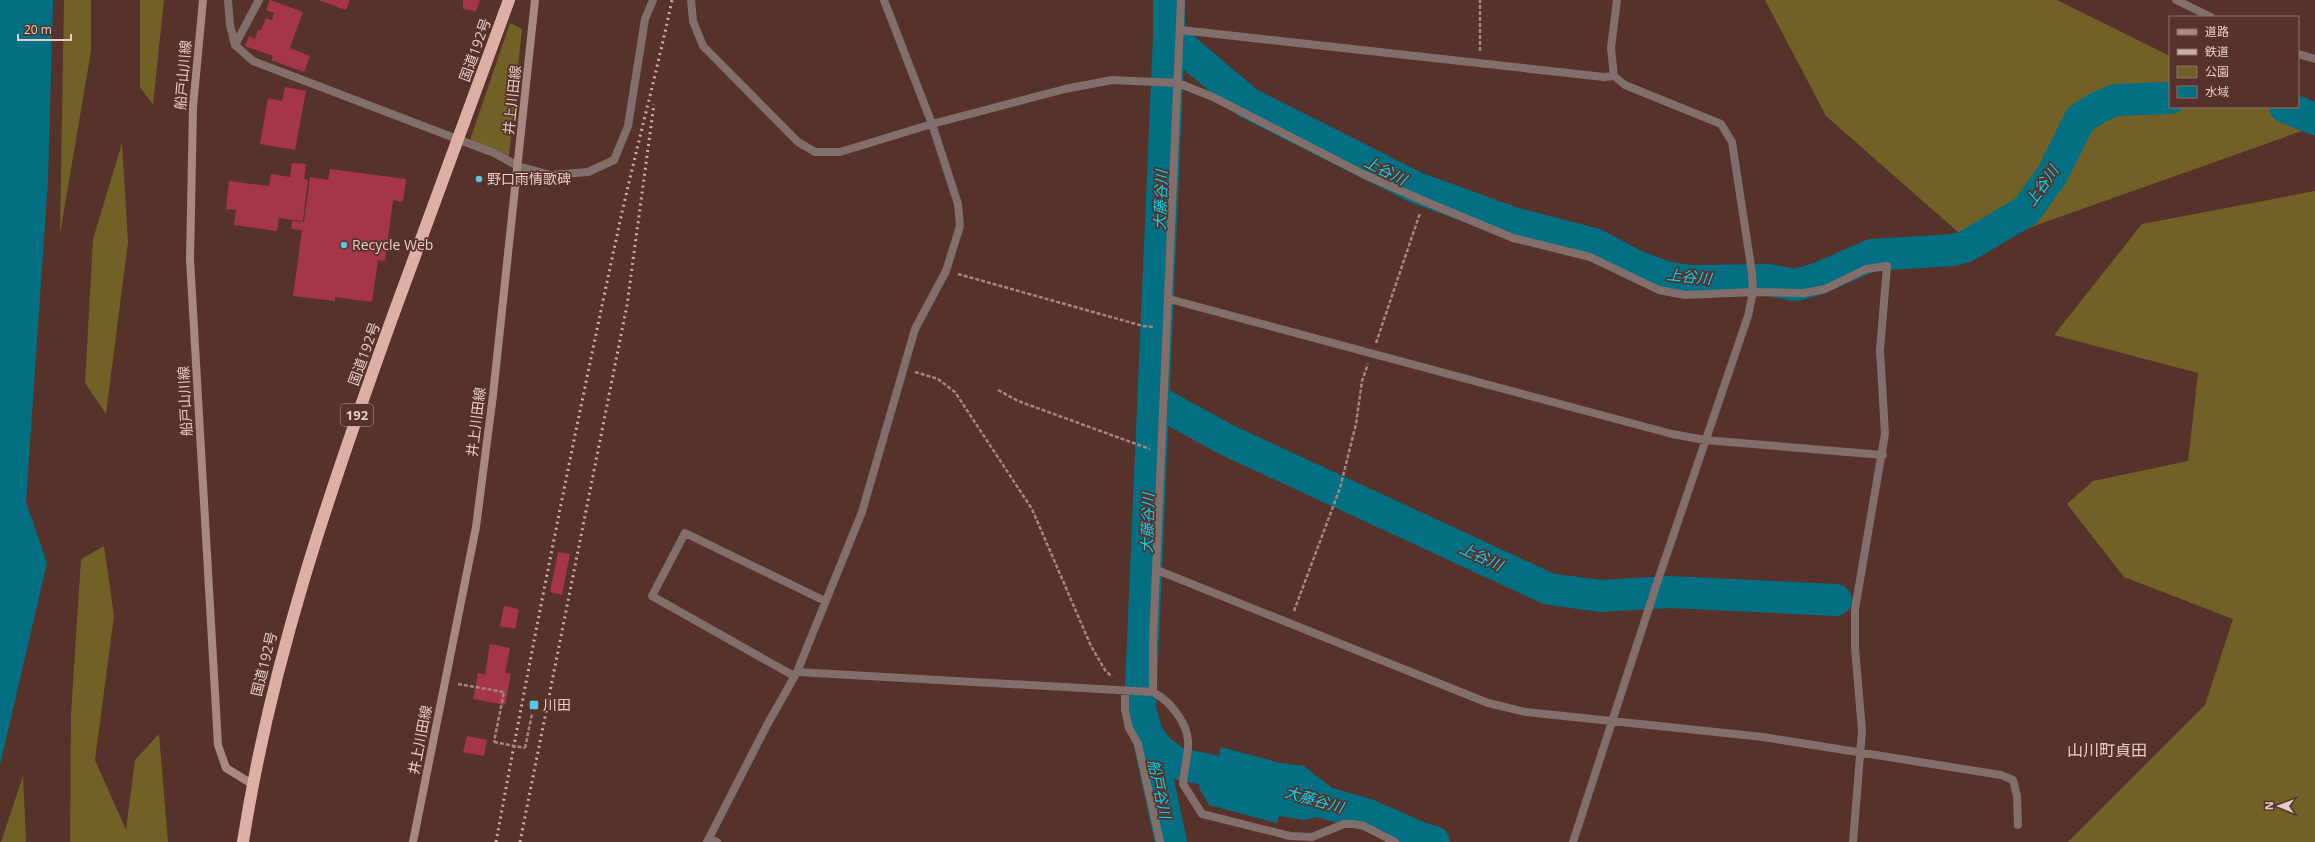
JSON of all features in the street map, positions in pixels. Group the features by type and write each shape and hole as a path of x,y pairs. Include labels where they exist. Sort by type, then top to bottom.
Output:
{"highway":[{"name":"国道192号","path":"243,842 252,784 278,664 296,601 352,430 509,0"}],"main road":[{"name":"船戸山川線","path":"203,0 193,106 190,259 218,745 226,768 252,784"},
{"name":"井上川田線","path":"413,842 476,527 518,166 535,0"}],"street":[{"path":"228,0 230,25 235,45 253,61 494,153 518,166 551,175 588,172 614,160 628,126 645,19 653,0"},
{"path":"235,45 259,0"},
{"path":"691,0 693,22 703,46 798,142 815,152 840,152 932,124 1065,89 1112,80 1176,83 1213,97 1363,174 1513,238 1590,257 1659,290 1685,295 1753,289 1804,293 1825,289 1866,269 1887,266 1880,350 1885,434 1883,455 1859,577 1855,609 1855,648 1862,731 1853,842"},
{"path":"717,842 708,840 766,725 795,674 862,512 878,462 915,329 946,271 960,226 958,204 932,124 884,0"},
{"path":"1150,692 1157,570 1176,83 1180,55 1181,0"},
{"path":"1572,842 1655,588 1748,316 1753,289 1752,273 1732,142 1721,124 1625,85 1614,76 1611,48 1617,0"},
{"path":"2176,0 2208,16"},
{"path":"1181,30 1604,77 1614,76"},
{"path":"2299,54 2315,59"},
{"path":"1168,299 1618,420 1705,440 1883,455"},
{"path":"825,601 685,533 652,596 795,674 1150,692 1168,701 1186,726 1189,737 1188,758 1183,776 1183,784 1202,814 1290,836 1312,837 1344,824 1354,824 1364,826 1395,842"},
{"path":"1157,570 1488,704 1526,712 1763,737 2001,775 2013,780 2017,796 2018,825"},
{"path":"1125,691 1126,716 1129,728 1138,744 1160,842"}],"path":[{"path":"1480,0 1480,63"},
{"path":"946,271 1143,326 1153,327"},
{"path":"903,368 938,379 955,392 1032,509 1091,646 1105,670 1125,691"},
{"path":"998,390 1018,401 1145,448"},
{"path":"1289,624 1340,488"},
{"path":"445,681 504,692 494,742 524,748 532,714"}],"green space":[{"path":"64,0 91,0 91,51 60,234"},
{"path":"140,0 164,0 153,105 140,87"},
{"path":"1765,0 2057,0 2169,56 2169,108 2274,108 2313,127 1975,247 1826,116"},
{"path":"510,23 522,29 509,156 470,140"},
{"path":"122,143 128,242 106,414 85,383 93,239"},
{"path":"2315,191 2315,842 2068,842 2205,705 2233,619 2124,577 2067,504 2093,481 2188,461 2198,373 2054,335 2142,224"},
{"path":"104,546 114,616 95,760 126,830 135,760 159,734 168,842 70,842 71,714 81,559"},
{"path":"23,776 26,842 1,842"}],"water":[{"path":"0,0 53,0 48,180 26,502 47,563 0,765"},
{"path":"1221,747 1280,763 1304,766 1332,788 1326,818 1317,817 1304,820 1279,816 1277,823 1209,805 1199,788 1205,759 1219,756"}],"building":[{"path":"270,0 303,12 290,48 310,56 304,72 271,60 273,56 245,46 249,36 255,39 258,30 261,30 266,18 272,20 274,13 266,10"},
{"path":"318,0 350,0 346,10"},
{"path":"463,0 480,0 476,11 463,9"},
{"path":"285,87 306,91 295,150 260,144 268,98 282,101"},
{"path":"292,163 306,164 304,179 308,180 303,221 279,218 277,231 234,225 236,210 226,209 229,181 269,186 271,174 290,177"},
{"name":"Recycle Web","path":"330,169 406,179 403,202 393,200 385,261 378,260 372,302 335,297 335,301 293,296 302,230 291,229 292,221 304,222 310,177 328,180"},
{"path":"558,552 570,554 562,595 550,592"},
{"path":"504,606 519,609 515,629 500,626"},
{"path":"490,644 510,648 505,673 511,674 505,705 473,699 478,673 485,675"},
{"path":"467,736 487,740 484,756 463,752"}],"waterway":[{"name":"大藤谷川","path":"1169,0 1169,36 1140,710 1148,736 1157,748 1176,763 1222,773 1368,815 1420,838 1434,842"},
{"name":"上谷川","path":"1169,36 1248,103 1417,188 1513,223 1594,244 1634,265 1665,277 1690,281 1768,280 1796,285 1817,279 1872,255 1953,250 1965,247 2026,211 2052,175 2080,119 2097,108 2116,100 2169,98"},
{"name":"上谷川","path":"2288,108 2315,119"},
{"name":"上谷川","path":"1154,400 1227,440 1549,589 1600,596 1669,592 1836,600"},
{"name":"船戸谷川","path":"1148,736 1171,842"}],"railway":[{"path":"496,842 524,691 600,315 672,0"},
{"path":"520,842 627,305 654,104"}],"place":[{"name":"野口雨情歌碑","path":"479,179"},
{"name":"Recycle Web","path":"344,245"},
{"name":"川田","path":"534,705"}],"district":[{"name":"山川町貞田","path":"2107,750"}]}
